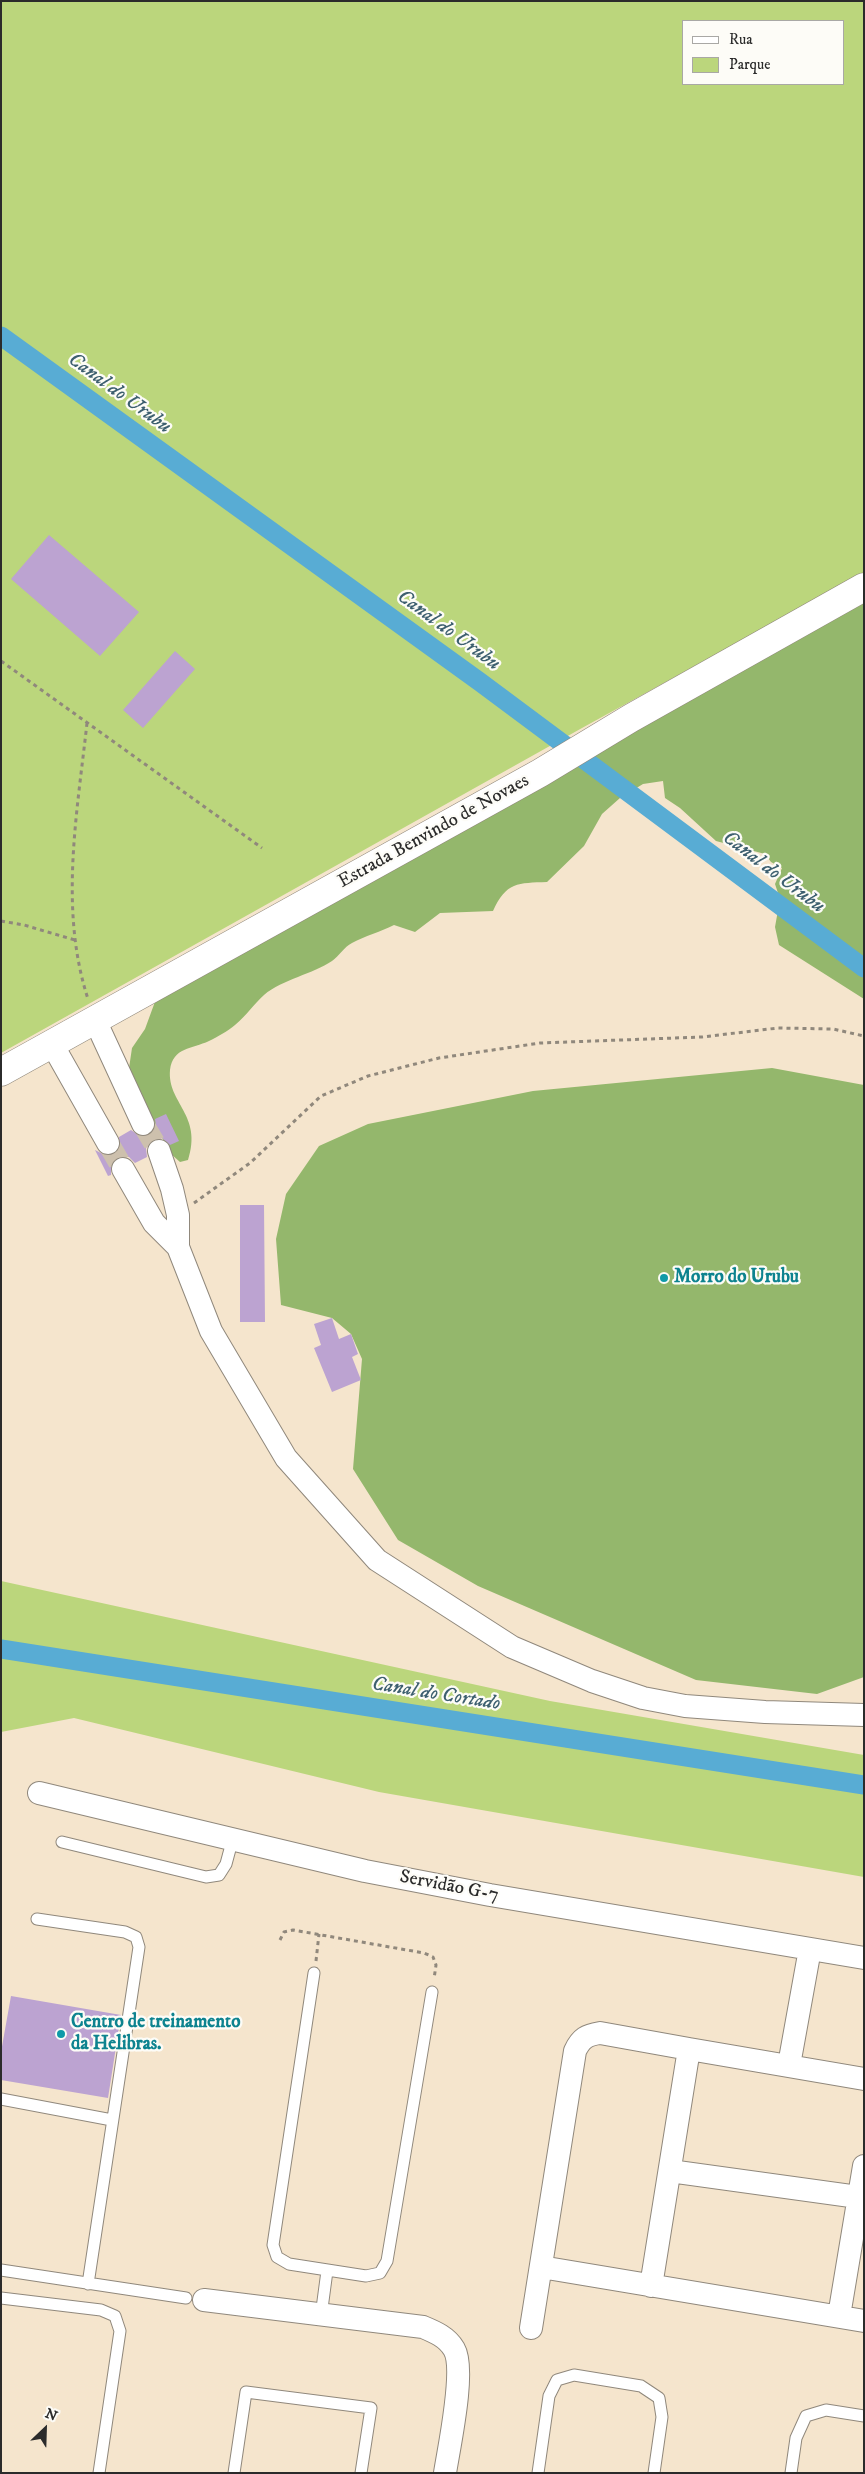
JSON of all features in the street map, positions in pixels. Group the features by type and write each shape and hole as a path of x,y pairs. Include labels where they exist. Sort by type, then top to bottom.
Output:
{"street":[{"name":"Estrada Benvindo de Novaes","path":"1,1072 540,773 631,718 864,587"},
{"path":"96,1020 143,1124"},
{"path":"52,1044 108,1143"},
{"path":"159,1151 172,1189 178,1215 178,1247 211,1331 286,1458 377,1560 512,1647 592,1681 643,1698 685,1706 765,1712 864,1715"},
{"path":"123,1169 154,1222 178,1247"},
{"name":"Servidão G-7","path":"39,1793 365,1871 490,1895 864,1958"},
{"path":"789,2065 810,1950"},
{"path":"532,2328 575,2051 580,2040 589,2034 600,2034 864,2079"},
{"path":"651,2286 690,2048"},
{"path":"839,2316 864,2166"},
{"path":"670,2171 858,2196"},
{"path":"541,2268 864,2321"},
{"path":"195,2299 321,2316 423,2327 442,2336 455,2350 460,2370 445,2473"}],"lane":[{"path":"62,1842 206,1877 219,1875 226,1864 233,1838"},
{"path":"37,1919 125,1932 136,1936 139,1947 88,2284"},
{"path":"314,1972 273,2245 277,2257 289,2264 327,2271 366,2276 380,2273 387,2262 432,1992"},
{"path":"1,2099 112,2120"},
{"path":"1,2270 195,2299"},
{"path":"321,2316 327,2271"},
{"path":"1,2298 100,2310 115,2316 120,2330 99,2473"},
{"path":"538,2473 549,2396 557,2380 574,2375 641,2386 659,2398 662,2417 654,2473"},
{"path":"234,2473 246,2392 371,2408 361,2473"},
{"path":"791,2473 796,2438 806,2416 826,2410 864,2416"}],"path":[{"path":"1,661 262,848"},
{"path":"87,722 71,888 75,940 85,988 96,1020"},
{"path":"1,921 24,925 75,940"},
{"path":"178,1215 250,1163 321,1096 368,1076 430,1060 540,1043 702,1037 778,1028 833,1030 864,1036"},
{"path":"280,1940 284,1932 293,1930 424,1953 433,1957 436,1965 432,1992"},
{"path":"314,1972 319,1934"}],"green space":[{"path":"1,1 864,1 864,573 582,728 1,1053"},
{"path":"864,603 864,999 779,945 775,927 780,899 775,884 782,868 771,862 765,854 716,841 680,808 665,798 663,781 643,784 620,798 602,814 584,846 547,882 521,884 508,889 498,901 493,911 440,913 415,932 394,925 357,941 349,945 335,959 324,966 272,989 226,1032 179,1053 172,1062 170,1070 171,1081 174,1092 188,1120 191,1132 191,1145 188,1160 180,1162 171,1154 128,1075 132,1048 145,1029 156,999 678,704"},
{"path":"772,1068 864,1085 864,1677 817,1694 696,1680 478,1586 398,1540 353,1469 362,1359 351,1334 332,1318 281,1305 276,1239 286,1194 319,1146 368,1124 533,1091"},
{"path":"1,1581 550,1701 864,1755 864,1877 379,1792 74,1718 1,1732"}],"building":[{"path":"49,535 139,612 100,656 11,579"},
{"path":"175,651 195,669 143,728 123,710"},
{"path":"166,1114 179,1141 170,1145 162,1138 154,1139 146,1148 147,1157 135,1163 129,1157 117,1157 111,1163 111,1175 108,1176 95,1150 107,1156 114,1155 120,1149 119,1137 131,1130 141,1137 149,1136 156,1126 155,1119"},
{"path":"240,1205 264,1205 265,1322 240,1322"},
{"path":"332,1318 339,1339 351,1334 358,1354 352,1357 361,1380 332,1392 314,1348 321,1345 314,1324"},
{"name":"Centro de treinamento da Helibras.","path":"11,1996 121,2015 108,2098 1,2080 1,2052"}],"waterway":[{"name":"Canal do Urubu","path":"1,336 480,682 864,968"},
{"name":"Canal do Cortado","path":"1,1649 864,1785"}],"tunnel":[{"path":"143,1124 159,1151"},
{"path":"108,1143 123,1169"}],"place":[{"name":"Morro do Urubu","path":"664,1278"},
{"name":"Centro de treinamento da Helibras.","path":"61,2034"}]}
